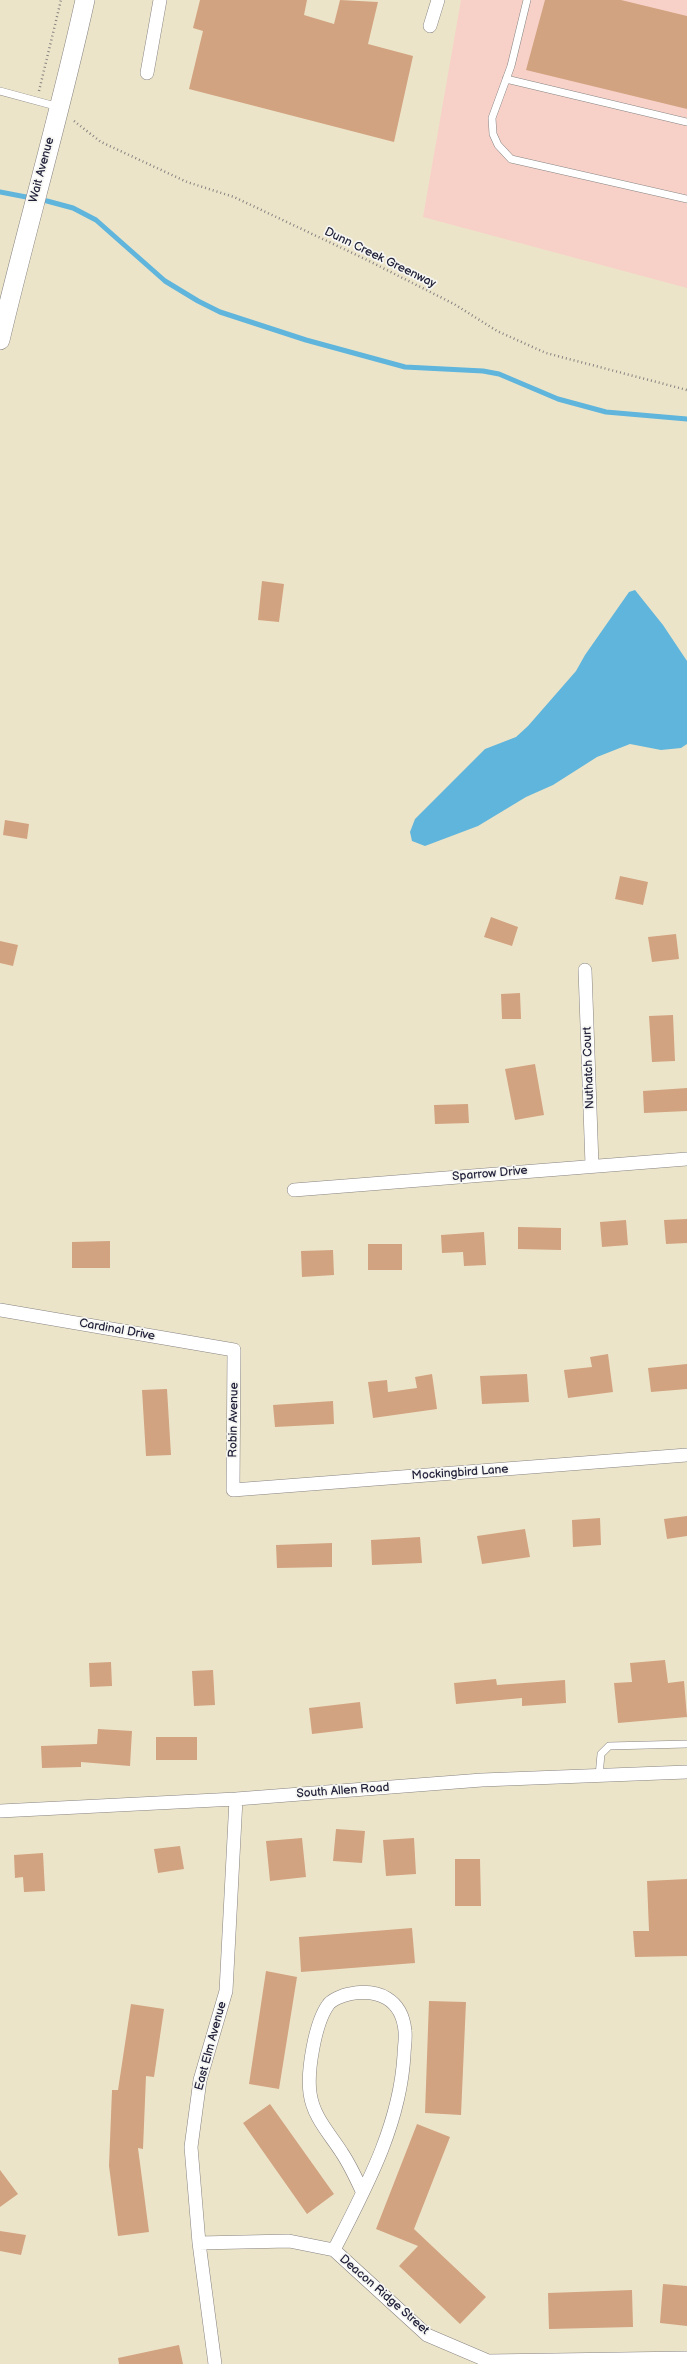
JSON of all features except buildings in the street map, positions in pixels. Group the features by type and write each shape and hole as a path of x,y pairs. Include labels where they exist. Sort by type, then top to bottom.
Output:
{"main road":[{"name":"Wait Avenue","path":"0,340 29,219 60,107 85,0"}],"street":[{"path":"147,73 160,0"},
{"path":"430,26 438,0"},
{"name":"Nuthatch Court","path":"585,970 592,1165"},
{"name":"Sparrow Drive","path":"294,1190 592,1165 687,1159"},
{"name":"Cardinal Drive","path":"0,1310 234,1350"},
{"name":"Robin Avenue","path":"232,1490 234,1350"},
{"name":"Mockingbird Lane","path":"232,1490 687,1455"},
{"name":"South Allen Road","path":"0,1811 236,1799 482,1780 687,1772"},
{"name":"East Elm Avenue","path":"215,2364 199,2243 191,2147 200,2080 226,1991 236,1799"},
{"path":"334,2250 362,2191 387,2137 397,2106 403,2067 405,2031 399,2008 384,1996 363,1991 344,1995 328,2004 319,2022 310,2070 310,2093 314,2111 350,2165 362,2191"},
{"name":"Deacon Ridge Street","path":"199,2243 288,2241 334,2250 427,2335 488,2361 687,2358"}],"lane":[{"path":"527,0 506,79 492,118 493,134 498,145 511,159 687,199"},
{"path":"506,79 687,122"},
{"path":"0,91 60,107"},
{"path":"599,1776 601,1754 609,1746 687,1744"}],"path":[{"path":"39,92 62,0"},
{"name":"Dunn Creek Greenway","path":"74,121 101,142 187,182 234,197 365,259 454,304 497,331 546,353 687,390"}],"shaded area":[{"path":"461,0 687,0 687,288 423,217"}],"water":[{"path":"635,590 663,625 687,661 687,744 681,748 661,750 630,744 597,757 553,785 526,797 478,826 425,846 412,841 410,832 415,819 485,749 516,737 528,726 576,671 585,655 629,592"}],"waterway":[{"path":"0,192 47,201 73,208 96,220 165,281 198,301 220,312 306,340 405,367 483,371 499,374 558,399 606,412 687,419"}]}
